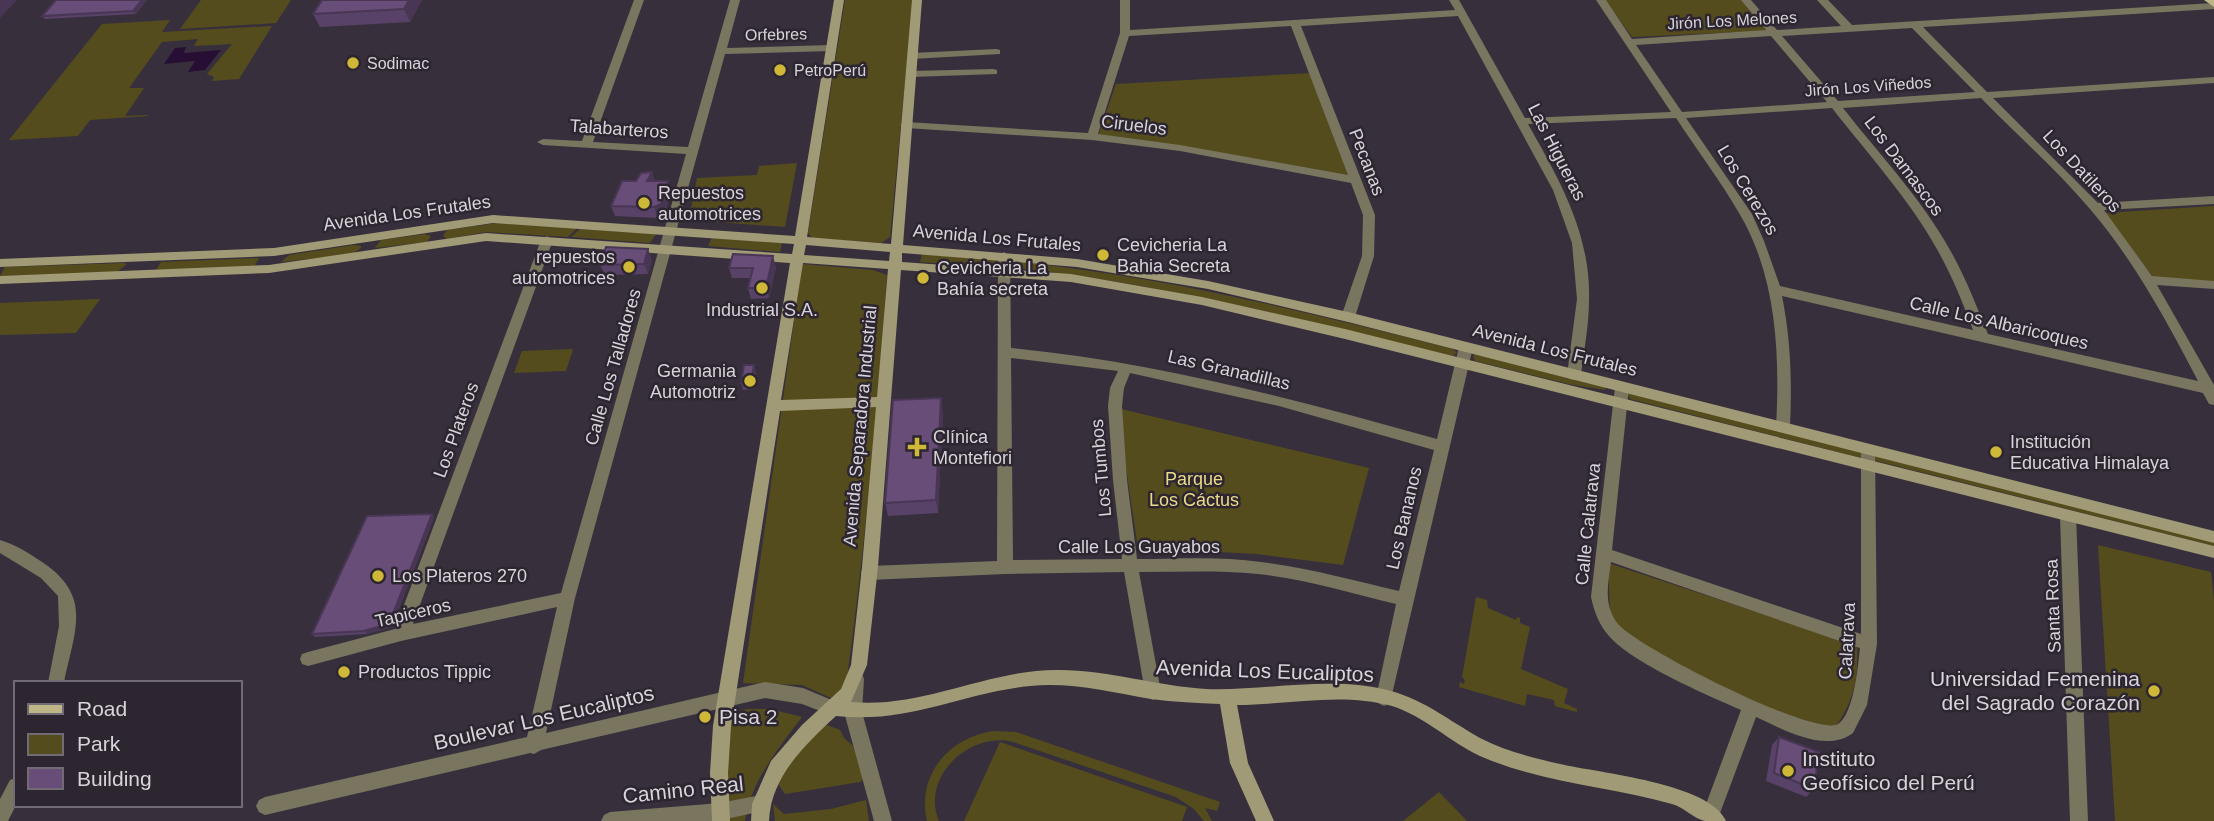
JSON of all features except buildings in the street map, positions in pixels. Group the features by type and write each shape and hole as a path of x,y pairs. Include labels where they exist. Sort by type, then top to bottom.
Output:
{"main road":[{"path":"720,816 722,725 729,697 796,258 839,0"},
{"name":"Avenida Separadora Industrial","path":"856,679 869,573 917,0"},
{"name":"Avenida Los Frutales","path":"0,262 274,251 493,219 799,240 1003,272 1071,278 1202,301 1574,375 1621,394 1783,428 2068,516 2214,552"},
{"name":"Avenida Los Frutales","path":"0,280 269,268 486,237 796,258 1003,256 1077,263 1208,285 1348,317 1464,355 1868,456 2214,537"},
{"path":"773,405 883,402"},
{"name":"Avenida Los Eucaliptos","path":"833,708 853,712 915,706 987,687 1055,677 1087,679 1153,692 1227,697 1315,693 1384,698 1432,717 1486,750 1533,766 1677,796 1714,818"},
{"path":"761,813 777,767 808,731 848,694 856,679"},
{"path":"1227,697 1239,763 1265,821"}],"street":[{"path":"586,144 639,0"},
{"name":"Calle Los Talladores","path":"534,746 567,598 735,0"},
{"path":"1092,137 1125,33 1125,0"},
{"name":"Las Higueras","path":"1454,0 1559,190 1578,243 1583,299 1574,375"},
{"name":"Los Cerezos","path":"1601,0 1746,214 1764,251 1776,290 1784,356 1783,428"},
{"name":"Los Damascos","path":"1746,0 1916,207 1944,250 1982,336"},
{"path":"1822,0 1850,29"},
{"path":"2115,0 2128,11"},
{"name":"Jirón Los Melones","path":"1629,42 2128,11 2213,3"},
{"path":"1125,33 1461,13"},
{"name":"Pecanas","path":"1295,23 1369,215 1368,256 1348,317"},
{"name":"Los Datileros","path":"1915,25 2095,207 2148,280 2213,393"},
{"name":"Orfebres","path":"721,51 831,48"},
{"path":"912,56 996,52"},
{"path":"911,74 993,72"},
{"name":"Jirón Los Viñedos","path":"1523,121 1680,115 2214,80"},
{"name":"Ciruelos","path":"906,125 1092,137 1230,156 1356,180"},
{"name":"Talabarteros","path":"543,142 693,151"},
{"path":"2095,207 2214,200"},
{"name":"Los Plateros","path":"401,634 547,240"},
{"path":"1003,256 1005,566"},
{"path":"2148,280 2214,285"},
{"name":"Calle Los Albaricoques","path":"1776,290 1982,336 2213,393"},
{"name":"Las Granadillas","path":"1003,352 1064,357 1245,390 1441,446"},
{"name":"Los Bananos","path":"1384,698 1464,355"},
{"name":"Los Tumbos","path":"1126,367 1117,388 1115,406 1130,565 1153,692"},
{"name":"Calle Calatrava","path":"1621,394 1599,597 1602,611 1618,635 1632,646 1751,706"},
{"name":"Calatrava","path":"1751,706 1809,730 1838,733 1847,728 1860,705 1869,644 1868,456"},
{"name":"Santa Rosa","path":"2068,516 2079,821"},
{"path":"0,546 40,570 58,584 66,595 64,635 56,681"},
{"path":"1603,553 1869,644"},
{"name":"Calle Los Guayabos","path":"869,573 1005,566 1259,568 1405,599"},
{"name":"Tapiceros","path":"308,659 401,634 567,598"},
{"path":"856,679 853,712 883,821"},
{"name":"Boulevar Los Eucaliptos","path":"265,806 534,746 765,690 786,692 833,708"},
{"path":"1714,818 1751,706"},
{"path":"0,817 14,790"},
{"name":"Camino Real","path":"610,821 761,813"}],"green space":[{"path":"201,0 291,0 276,23 180,29"},
{"path":"845,0 913,0 890,237 881,243 812,238 808,233"},
{"path":"1605,0 1742,0 1765,29 1632,37"},
{"path":"170,20 162,32 272,26 239,79 212,81 214,77 207,74 232,44 194,46 198,39 162,42 129,88 144,88 125,116 147,116 90,120 78,136 9,140 102,24"},
{"path":"1312,73 1351,177 1098,136 1116,84"},
{"path":"797,163 785,227 689,220 697,178 757,175 759,166"},
{"path":"2214,206 2214,282 2154,278 2104,213"},
{"path":"497,223 577,228 568,237 486,232 447,239 443,236 447,230"},
{"path":"580,229 656,234 650,243 571,237"},
{"path":"425,234 431,236 427,242 375,248 381,240"},
{"path":"712,238 782,243 780,252 708,246"},
{"path":"354,245 361,248 352,254 281,262 289,255"},
{"path":"922,254 997,260 997,267 920,262"},
{"path":"259,258 254,267 156,270 161,262"},
{"path":"1011,261 1123,276 1234,297 1398,335 1453,349 1457,353 1453,356 1177,293 1010,267"},
{"path":"127,264 117,272 0,276 5,267"},
{"path":"802,264 873,270 887,275 870,480 853,634 846,685 831,698 802,685 743,683"},
{"path":"100,299 76,333 0,335 0,303"},
{"path":"573,349 566,371 514,373 522,351"},
{"path":"1475,354 1606,386 1605,390 1475,361"},
{"path":"1630,391 1863,452 1861,458 1630,399 1627,394"},
{"name":"Parque Los Cáctus","path":"1117,408 1369,468 1343,565 1257,554 1138,548"},
{"path":"1874,453 2214,539 2214,546 1873,460"},
{"name":"Universidad Femenina del Sagrado Corazón","path":"2098,545 2211,572 2214,601 2214,821 2115,821"},
{"path":"1608,563 1857,645 1854,687 1836,726 1801,723 1727,691 1621,634 1610,612"},
{"path":"1476,597 1487,600 1488,608 1516,620 1517,617 1520,618 1520,623 1530,627 1521,669 1568,689 1564,703 1577,709 1577,712 1555,706 1554,700 1527,694 1525,706 1459,687 1460,682 1464,684 1465,680 1462,677"},
{"path":"747,709 770,709 802,717 759,779 745,821 727,821 728,715"},
{"path":"827,725 840,730 853,746 866,776 860,782 785,794 776,781 816,732"},
{"path":"995,731 1016,732 1220,802 1217,811 1205,808 1212,821 1204,821 1194,809 1176,797 1013,742 997,740 966,751 953,761 936,789 935,805 939,821 927,821 927,788 940,761 964,741"},
{"path":"1000,742 1187,807 1182,821 964,821"},
{"path":"1439,792 1467,821 1403,821"},
{"path":"866,800 869,821 775,821 773,804 784,814 831,809"}],"shaded area":[{"path":"186,47 184,53 221,50 205,70 188,72 195,61 164,64 175,48"}],"place":[{"name":"Sodimac","path":"353,63"},
{"name":"PetroPerú","path":"780,70"},
{"name":"Repuestos automotrices","path":"644,203"},
{"name":"Cevicheria La Bahia Secreta","path":"1103,255"},
{"name":"repuestos automotrices","path":"629,267"},
{"name":"Cevicheria La Bahía secreta","path":"923,278"},
{"name":"Industrial S.A.","path":"762,288"},
{"name":"Germania Automotriz","path":"750,381"},
{"name":"Clínica Montefiori","path":"917,447"},
{"name":"Institución Educativa Himalaya","path":"1996,452"},
{"name":"Los Plateros 270","path":"378,576"},
{"name":"Productos Tippic","path":"344,672"},
{"name":"Universidad Femenina del Sagrado Corazón","path":"2154,691"},
{"name":"Pisa 2","path":"705,717"},
{"name":"Instituto Geofísico del Perú","path":"1788,771"}]}
